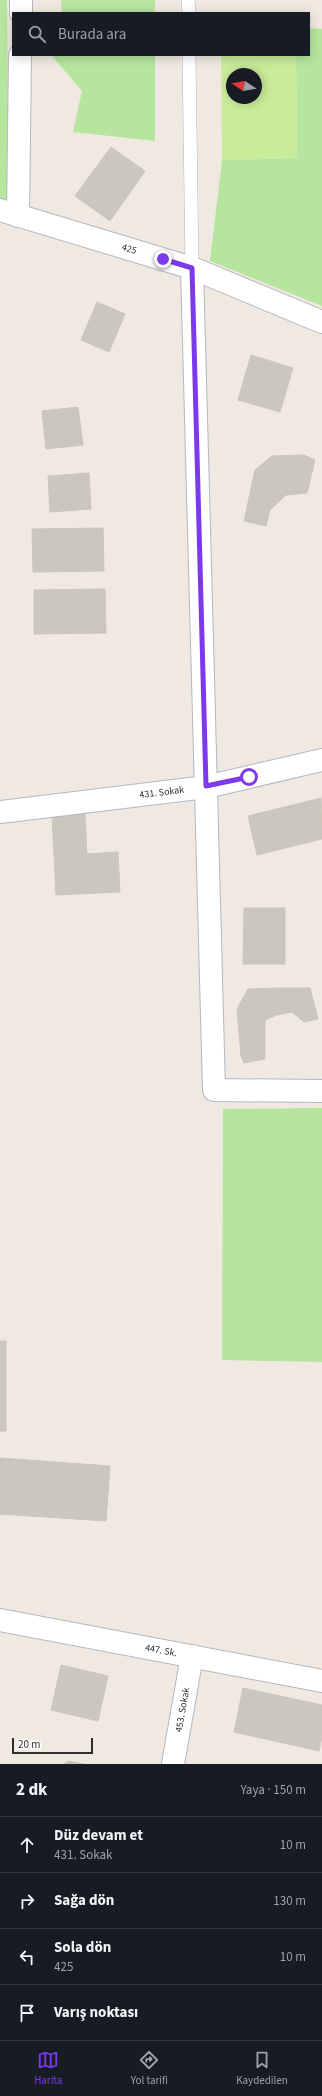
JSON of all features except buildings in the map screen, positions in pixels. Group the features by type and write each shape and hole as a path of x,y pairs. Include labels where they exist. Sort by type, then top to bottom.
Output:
{"street":[{"path":"21,0 21,12"},
{"path":"9,213 20,56"},
{"name":"425","path":"9,213 192,268 322,322"},
{"path":"192,268 214,1090 322,1091"},
{"name":"431. Sokak","path":"0,812 206,786 322,760"},
{"name":"447. Sk.","path":"0,1620 322,1681"},
{"name":"453. Sokak","path":"173,1764 192,1656"}],"lane":[{"path":"188,0 188,12"},
{"path":"189,56 192,268"}],"green space":[{"path":"0,0 7,0 9,204 0,201"},
{"path":"61,0 155,0 155,12 62,12"},
{"path":"310,28 322,29 322,306 210,261 222,160 297,158 296,56 310,56"},
{"path":"52,56 155,56 155,141 73,132 82,91"},
{"path":"221,56 296,56 297,158 222,160"},
{"path":"322,1108 322,1362 222,1360 223,1109"}],"route":[{"path":"163,259 192,268 206,786 249,777"}]}
